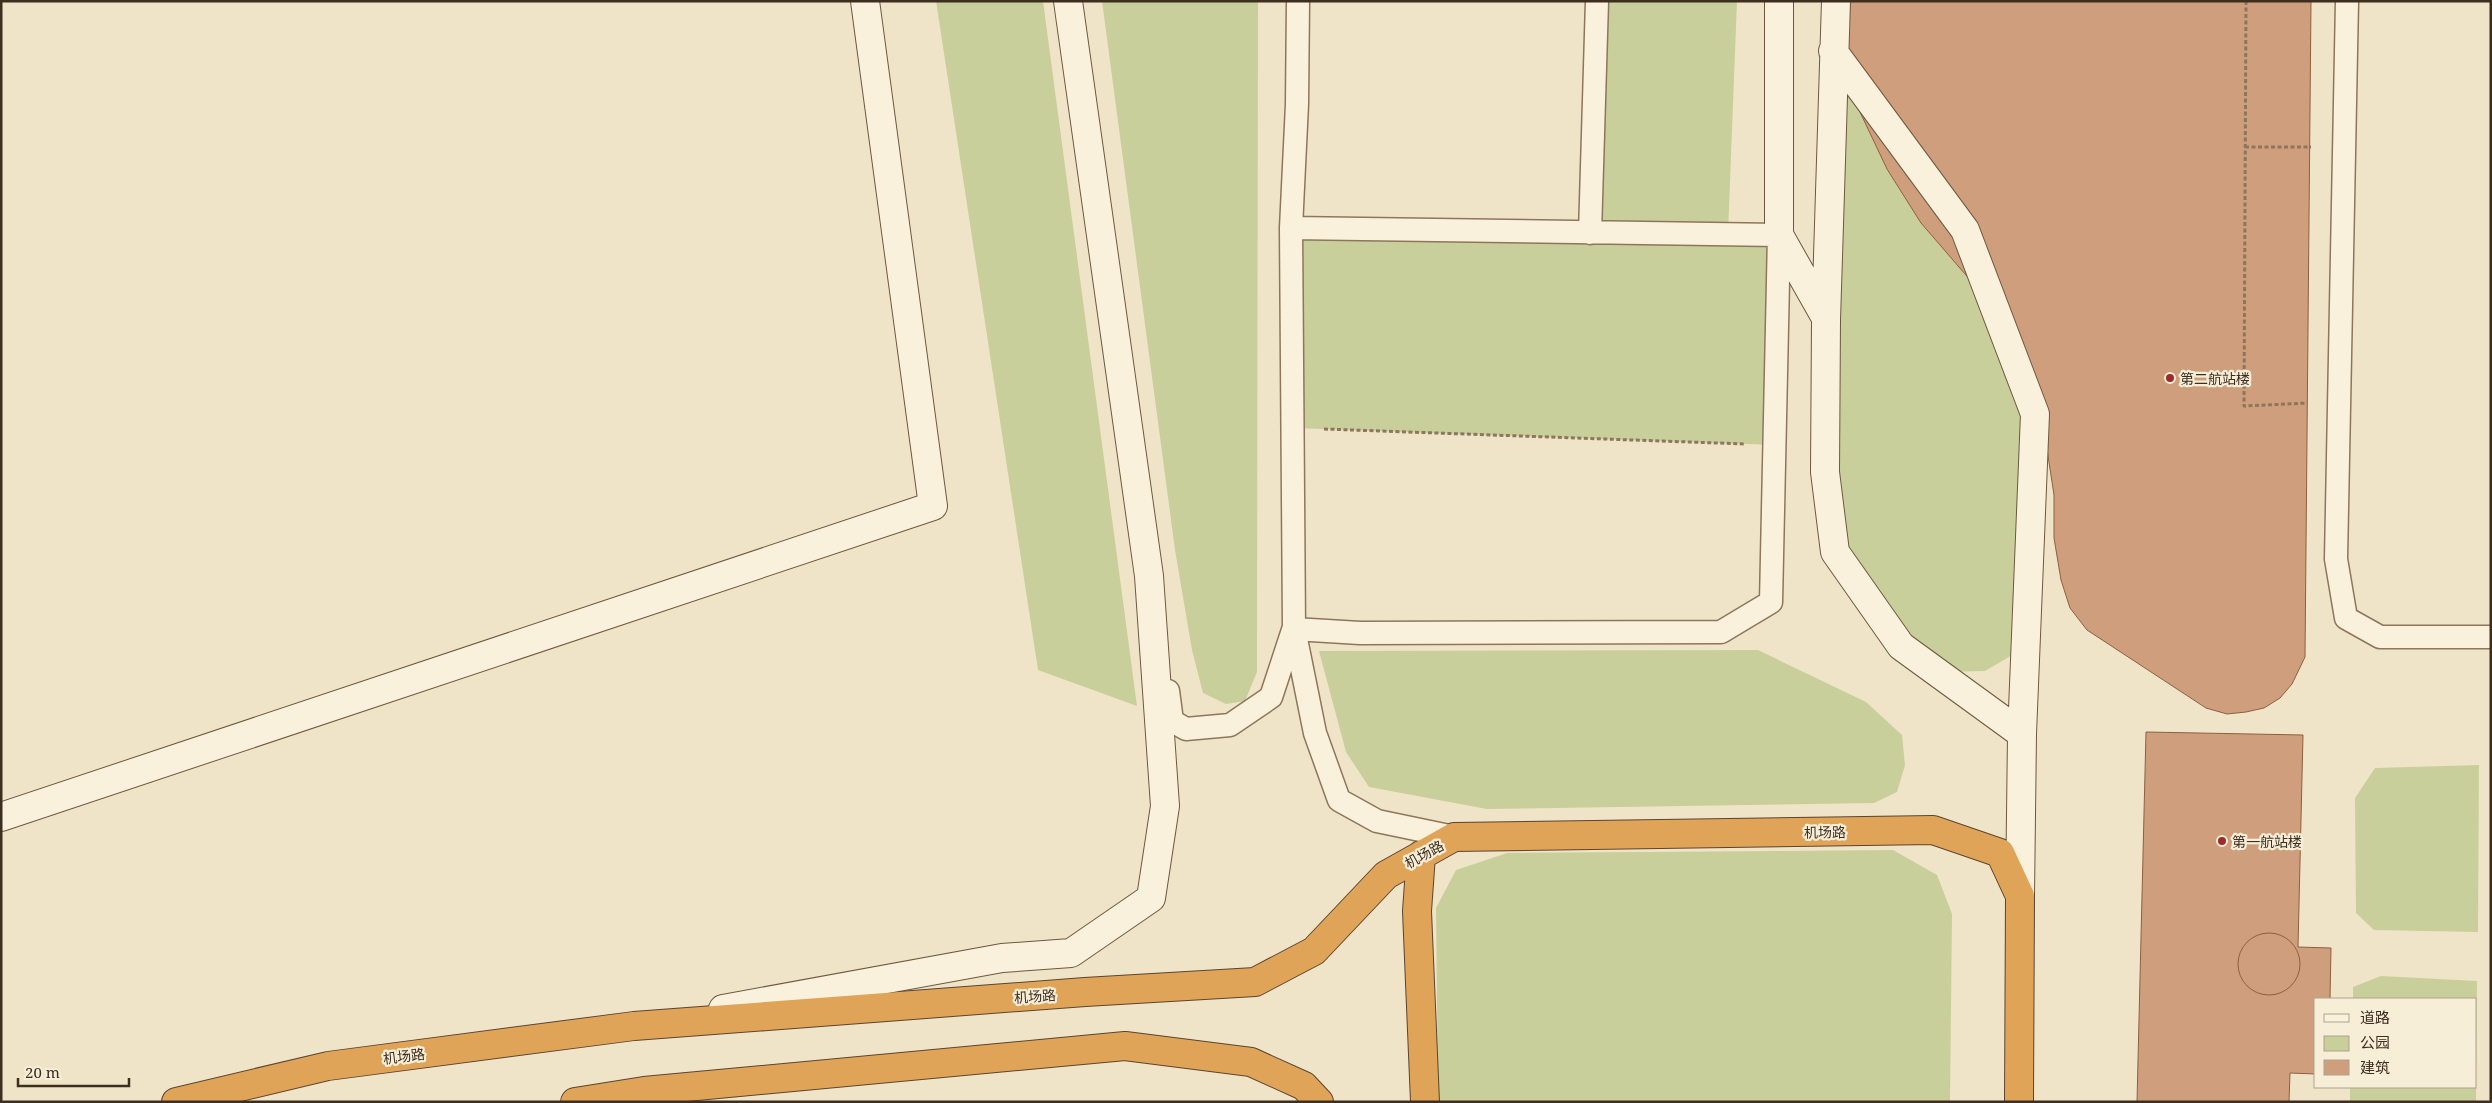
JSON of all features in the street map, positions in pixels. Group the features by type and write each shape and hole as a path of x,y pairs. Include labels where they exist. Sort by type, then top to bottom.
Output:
{"highway":[{"name":"机场路","path":"176,1102 328,1066 634,1026 1085,992 1255,982 1314,951 1386,875 1454,838 1933,830 2000,853 2020,896 2019,1102"},
{"path":"1421,855 1416,911 1425,1102"},
{"path":"575,1102 644,1091 1125,1046 1251,1062 1304,1086 1319,1102"}],"main road":[{"path":"1,817 933,506 865,1"},
{"name":"机场路","path":"634,1026 1002,958 1070,953 1150,898 1165,806 1149,576 1068,1"},
{"path":"1779,1 1779,235 1826,320"},
{"path":"1836,1 1826,320 1824,472 1835,552 1901,646 2022,734"},
{"path":"1833,51 1965,230 2035,414 2022,734 2020,896"}],"lane":[{"path":"1298,1 1297,104 1291,228 1294,629 1315,733 1339,800 1377,822 1454,838"},
{"path":"1590,233 1597,1"},
{"path":"2347,1 2336,559 2346,618 2380,636 2491,637"},
{"path":"1291,228 1779,235 1771,602 1721,632 1360,633 1294,629"},
{"path":"1149,576 1172,721 1186,729 1230,725 1271,697 1294,629"}],"path":[{"path":"2246,1 2244,406 2308,403"},
{"path":"2245,147 2311,147"},
{"path":"1293,428 1774,444"}],"green space":[{"path":"936,1 1043,1 1137,706 1038,670"},
{"path":"1102,1 1258,1 1257,672 1245,701 1226,704 1203,693 1192,650 1175,550"},
{"path":"1597,1 1737,1 1728,234 1779,235 1775,445 1293,428 1291,228 1590,233"},
{"path":"1833,51 1965,230 2035,414 2026,647 1985,671 1938,672 1835,552"},
{"path":"1758,650 1866,702 1902,735 1905,765 1897,792 1874,803 1487,809 1369,787 1346,752 1319,651"},
{"path":"2479,765 2478,932 2374,930 2356,913 2355,798 2375,768"},
{"path":"1893,850 1937,875 1952,914 1950,1102 1438,1102 1436,908 1456,870 1507,853"},
{"path":"2381,976 2477,981 2477,998 2353,998 2353,987"},
{"path":"2350,1088 2476,1088 2476,1102 2350,1102"}],"building":[{"name":"第二航站楼","path":"1826,1 2311,1 2305,657 2292,684 2280,698 2264,708 2246,712 2227,714 2206,708 2087,630 2070,608 2061,580 2054,538 2054,495 2041,410 1997,311 1921,223 1887,169 1851,93"},
{"name":"第一航站楼","path":"2146,732 2303,735 2298,947 2331,948 2330,998 2314,998 2314,1074 2290,1073 2289,1102 2137,1102"},
{"path":"2269,933 2286,938 2291,942 2295,947 2300,964 2295,981 2291,986 2286,990 2269,995 2252,990 2247,986 2243,981 2238,964 2243,947 2247,942 2252,938"}],"place":[{"name":"第二航站楼","path":"2170,378"},
{"name":"第一航站楼","path":"2222,841"}]}
